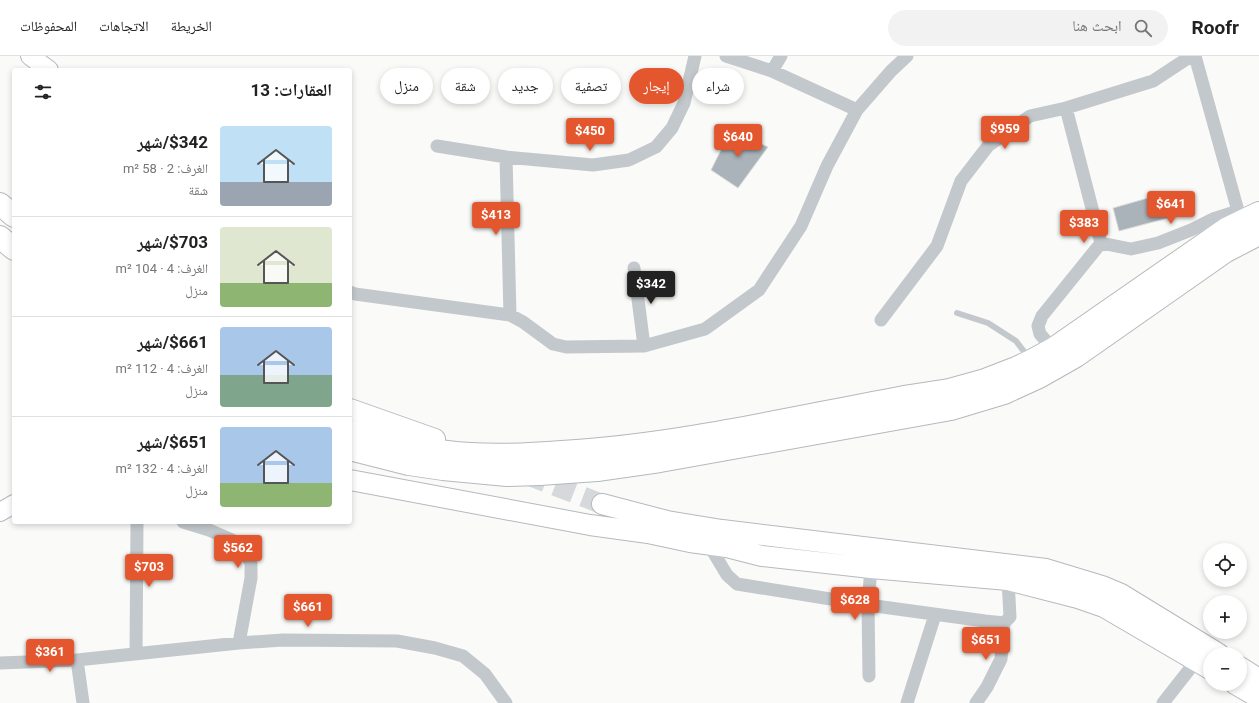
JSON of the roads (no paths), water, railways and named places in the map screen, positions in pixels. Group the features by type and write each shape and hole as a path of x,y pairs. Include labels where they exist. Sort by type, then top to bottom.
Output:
{"highway":[{"path":"0,204 12,214"},
{"path":"352,431 447,452 531,454 597,450 669,441 949,390 985,380 1016,368 1053,349 1226,229 1251,219"},
{"path":"352,449 408,464 443,469 507,475 540,474 597,470 660,461 951,409 1004,393 1039,377 1076,356 1226,251 1251,219"},
{"path":"0,237 12,247"}],"main road":[{"path":"352,410 435,439"},
{"path":"352,480 590,525 648,533 690,542 727,547 762,556 871,568 1008,580 1090,601 1104,607 1203,665"},
{"path":"602,504 667,521 722,530 1046,569 1102,586 1121,594 1208,647"},
{"path":"1247,671 1259,679"},
{"path":"1247,691 1259,698"}],"street":[{"path":"30,56 46,68"},
{"path":"436,146 506,157 593,165 629,160 656,147 672,128 684,103 695,56"},
{"path":"726,56 772,71 857,110"},
{"path":"772,71 781,56"},
{"path":"352,293 408,302 510,315 523,322 553,344 566,347 644,346 705,330 759,290 801,226 827,166 857,110 891,71 907,56"},
{"path":"881,320 937,246 961,181 988,146 1030,116 1066,108 1153,81 1191,56"},
{"path":"1101,243 1130,249 1158,243 1191,230 1213,219 1251,219 1195,56"},
{"path":"1066,108 1101,243"},
{"path":"506,157 510,315"},
{"path":"1053,349 1040,334 1038,326 1042,316 1101,243"},
{"path":"634,268 644,346"},
{"path":"0,512 12,505"},
{"path":"136,653 138,524"},
{"path":"190,524 232,540 244,550 251,563 251,578 240,642"},
{"path":"709,544 726,576 738,584 868,606 1004,623"},
{"path":"869,676 868,606 871,568"},
{"path":"976,703 987,687 1001,659 1004,623 1010,617 1008,580"},
{"path":"907,703 935,615"},
{"path":"0,663 77,660 240,642 284,640 390,641 435,648 463,656 485,674 506,703"},
{"path":"77,660 83,703"},
{"path":"1163,703 1203,665"}],"lane":[{"path":"957,313 988,323 1016,341 1031,361"}],"tunnel":[{"path":"527,475 602,504"}]}
